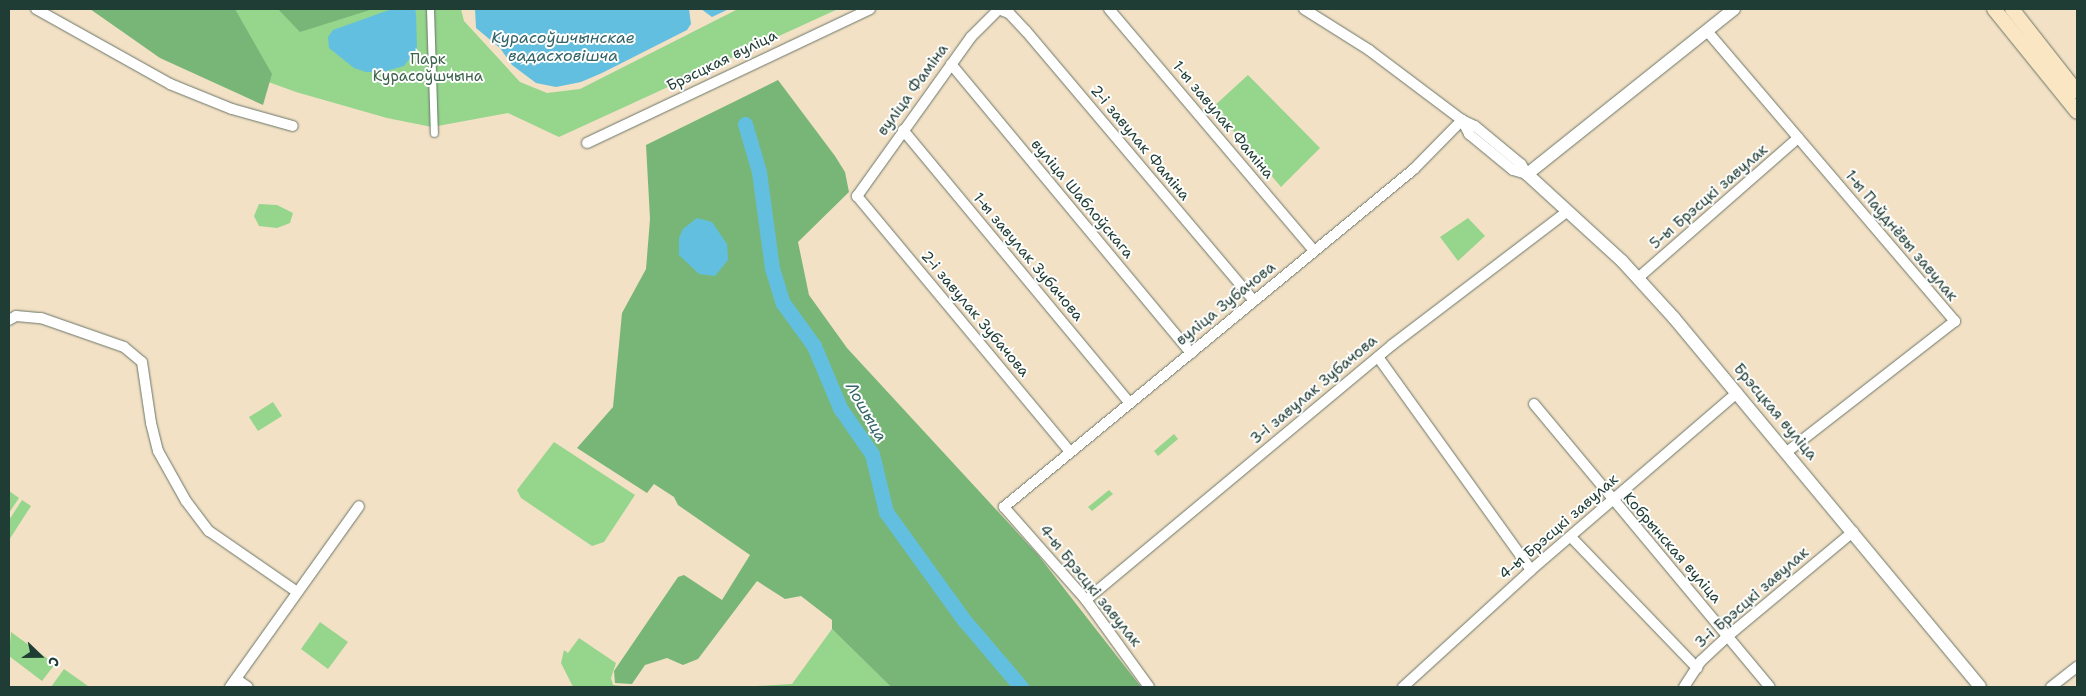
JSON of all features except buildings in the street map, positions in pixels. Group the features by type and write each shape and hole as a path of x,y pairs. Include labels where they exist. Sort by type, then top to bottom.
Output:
{"main road":[{"path":"1994,9 2077,112"},
{"path":"2012,9 2077,92"}],"street":[{"path":"36,9 170,84 232,109 293,126"},
{"path":"430,9 434,133"},
{"name":"Брэсцкая вуліца","path":"587,143 870,9"},
{"name":"1-ы завулак Фаміна","path":"1109,9 1314,251"},
{"name":"Брэсцкая вуліца","path":"1304,9 1369,50 1462,120 1469,134 1513,170 1528,174 1638,278 1787,452 1980,687"},
{"path":"1528,174 1734,9"},
{"name":"вуліца Фаміна","path":"857,196 902,130 984,21 1000,10"},
{"name":"2-і завулак Фаміна","path":"1000,10 1009,13 1026,31 1254,301"},
{"name":"1-ы Паўднёвы завулак","path":"1707,31 1955,321 1787,452"},
{"name":"вуліца Шаблоўскага","path":"952,64 1191,353"},
{"name":"вуліца Зубачова","path":"1004,507 1414,169 1462,120"},
{"name":"1-ы завулак Зубачова","path":"902,130 1130,403"},
{"name":"5-ы Брэсцкі завулак","path":"1638,278 1798,138"},
{"name":"2-і завулак Зубачова","path":"857,196 1070,452"},
{"name":"3-і завулак Зубачова","path":"1086,600 1378,357 1568,211"},
{"path":"9,320 16,316 41,318 124,347 142,362 150,423 158,451 186,501 209,531 298,592"},
{"path":"1378,357 1531,570"},
{"name":"4-ы Брэсцкі завулак","path":"1403,687 1531,570 1737,393"},
{"name":"Кобрынская вуліца","path":"1534,404 1612,501 1770,687"},
{"path":"248,687 233,683 359,506"},
{"name":"4-ы Брэсцкі завулак","path":"1004,507 1086,600 1149,687"},
{"name":"3-і Брэсцкі завулак","path":"1570,537 1697,668 1728,636 1853,532"},
{"path":"1684,687 1697,668"},
{"path":"2051,687 2077,668"}],"green space":[{"path":"90,9 235,9 272,74 263,105 160,58"},
{"name":"Парк Курасоўшчына","path":"93,9 461,9 464,21 520,82 547,93 580,89 738,9 838,9 559,137 508,113 432,127 387,118 296,92 174,48"},
{"path":"278,9 373,9 300,32"},
{"path":"1248,75 1320,148 1281,187 1213,107"},
{"path":"778,80 835,156 845,172 849,192 798,242 809,295 847,348 1038,555 1141,687 891,687 832,629 832,620 801,596 785,599 757,581 698,659 683,665 667,658 645,665 632,684 615,683 614,671 678,577 684,575 722,600 750,555 678,505 674,497 654,484 647,493 577,448 613,407 622,313 646,269 650,219 646,145"},
{"path":"259,204 277,205 293,213 290,223 277,228 259,226 254,216"},
{"path":"1468,218 1485,236 1458,261 1440,237"},
{"path":"273,402 282,416 258,431 249,417"},
{"path":"1174,434 1178,439 1158,456 1154,451"},
{"path":"554,442 635,495 604,542 592,546 521,498 517,490"},
{"path":"1109,490 1113,494 1092,511 1088,507"},
{"path":"9,491 19,498 9,513"},
{"path":"22,500 31,506 9,540 9,520"},
{"path":"320,622 348,642 328,669 301,649"},
{"path":"832,629 891,687 740,687 792,684"},
{"path":"11,632 55,664 42,681 9,656"},
{"path":"579,638 616,663 611,678 613,685 629,687 573,687 561,663 564,650 568,653"},
{"path":"64,669 88,686 51,687"}],"water":[{"path":"392,9 415,9 417,49 404,66 383,72 366,72 354,68 329,48 328,37 333,30"},
{"name":"Курасоўшчынскае вадасховішча","path":"475,9 689,9 691,24 687,30 602,73 581,82 556,87 536,83 512,65 500,48 476,28"},
{"path":"701,9 729,9 712,17"},
{"path":"697,218 712,222 727,244 728,260 715,276 699,274 679,255 679,238 683,229"}],"waterway":[{"name":"Лошыца","path":"745,124 759,172 772,268 783,303 814,346 840,408 872,454 886,512 964,620 1021,687"}]}
